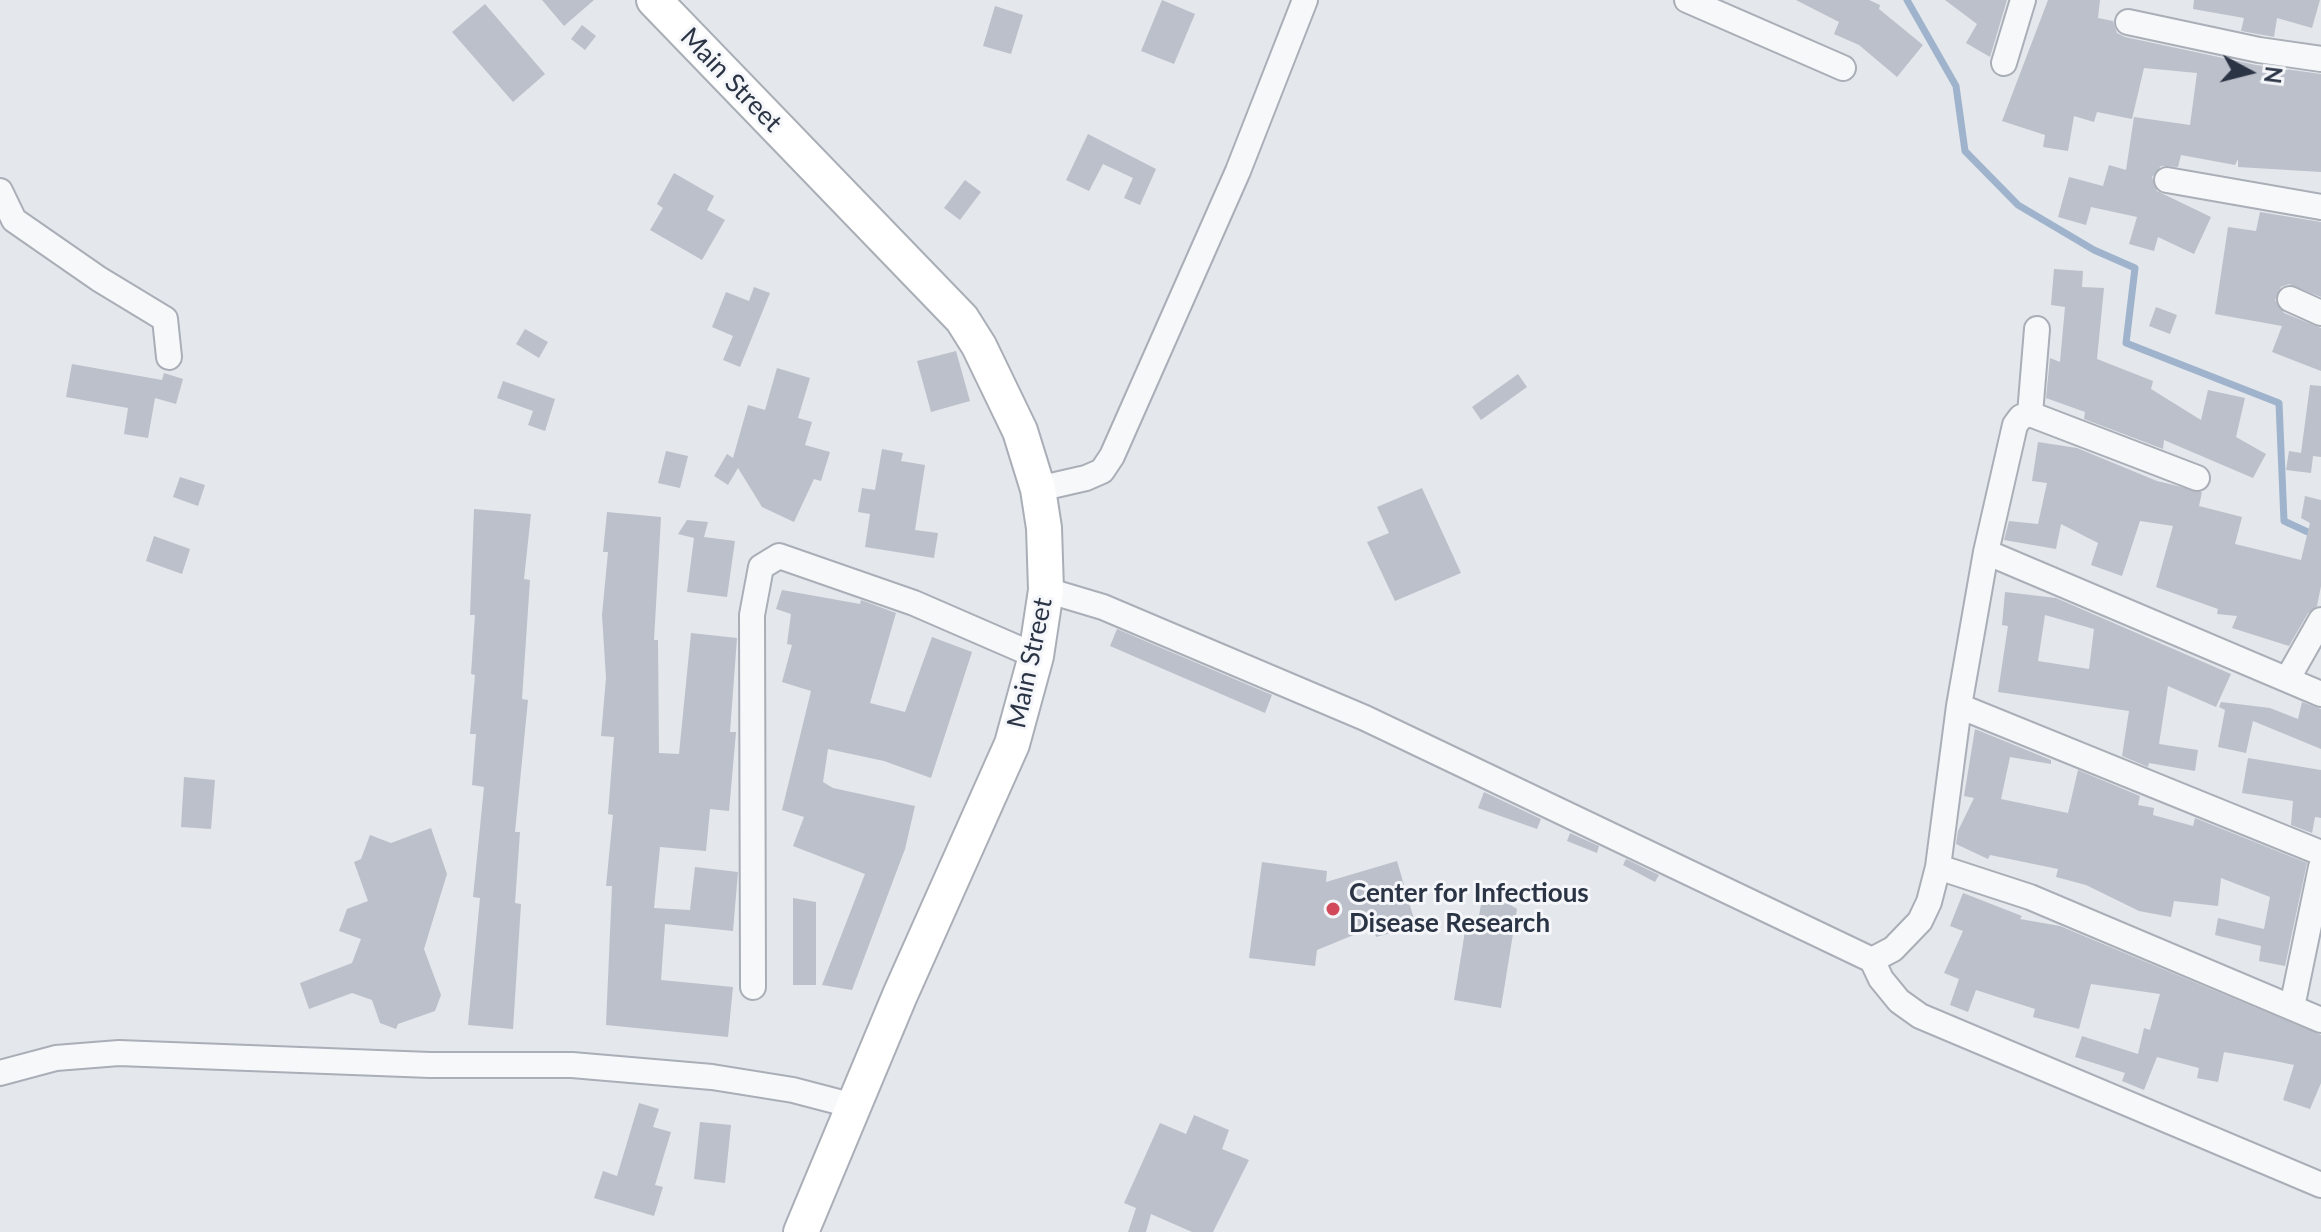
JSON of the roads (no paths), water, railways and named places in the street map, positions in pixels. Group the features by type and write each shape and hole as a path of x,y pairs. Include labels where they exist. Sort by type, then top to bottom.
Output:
{"main road":[{"name":"Main Street","path":"654,0 962,319 979,346 1020,431 1038,489 1044,528 1046,590 1036,656 1012,744 801,1232"}],"street":[{"path":"1038,489 1086,478 1102,471 1112,456 1238,171 1305,0"},
{"path":"1687,0 1843,68"},
{"path":"2004,63 2023,0"},
{"path":"2128,22 2259,50 2321,59"},
{"path":"2167,180 2321,207"},
{"path":"0,191 14,220 99,279 165,319 169,357"},
{"path":"2290,299 2321,313"},
{"path":"2030,414 2037,329"},
{"path":"1872,960 1893,949 1920,921 1929,902 1938,867 1959,706 1986,552 2011,436 2021,417 2030,414 2197,478"},
{"path":"1986,552 2321,694"},
{"path":"753,987 752,615 761,567 779,556 914,603 1036,656"},
{"path":"1046,590 1103,607 1365,718 1872,960 1881,979 1899,1001 1920,1016 2321,1185"},
{"path":"2288,678 2321,620"},
{"path":"1959,706 2321,853"},
{"path":"1938,867 2030,897 2321,1020"},
{"path":"2292,1007 2321,867"},
{"path":"0,1073 56,1058 119,1053 430,1065 572,1065 712,1077 793,1090 854,1106"}],"waterway":[{"path":"1907,0 1956,86 1965,151 2018,205 2094,250 2135,268 2126,343 2279,403 2284,521 2321,538"}],"place":[{"name":"Center for Infectious Disease Research","path":"1333,909"}]}
